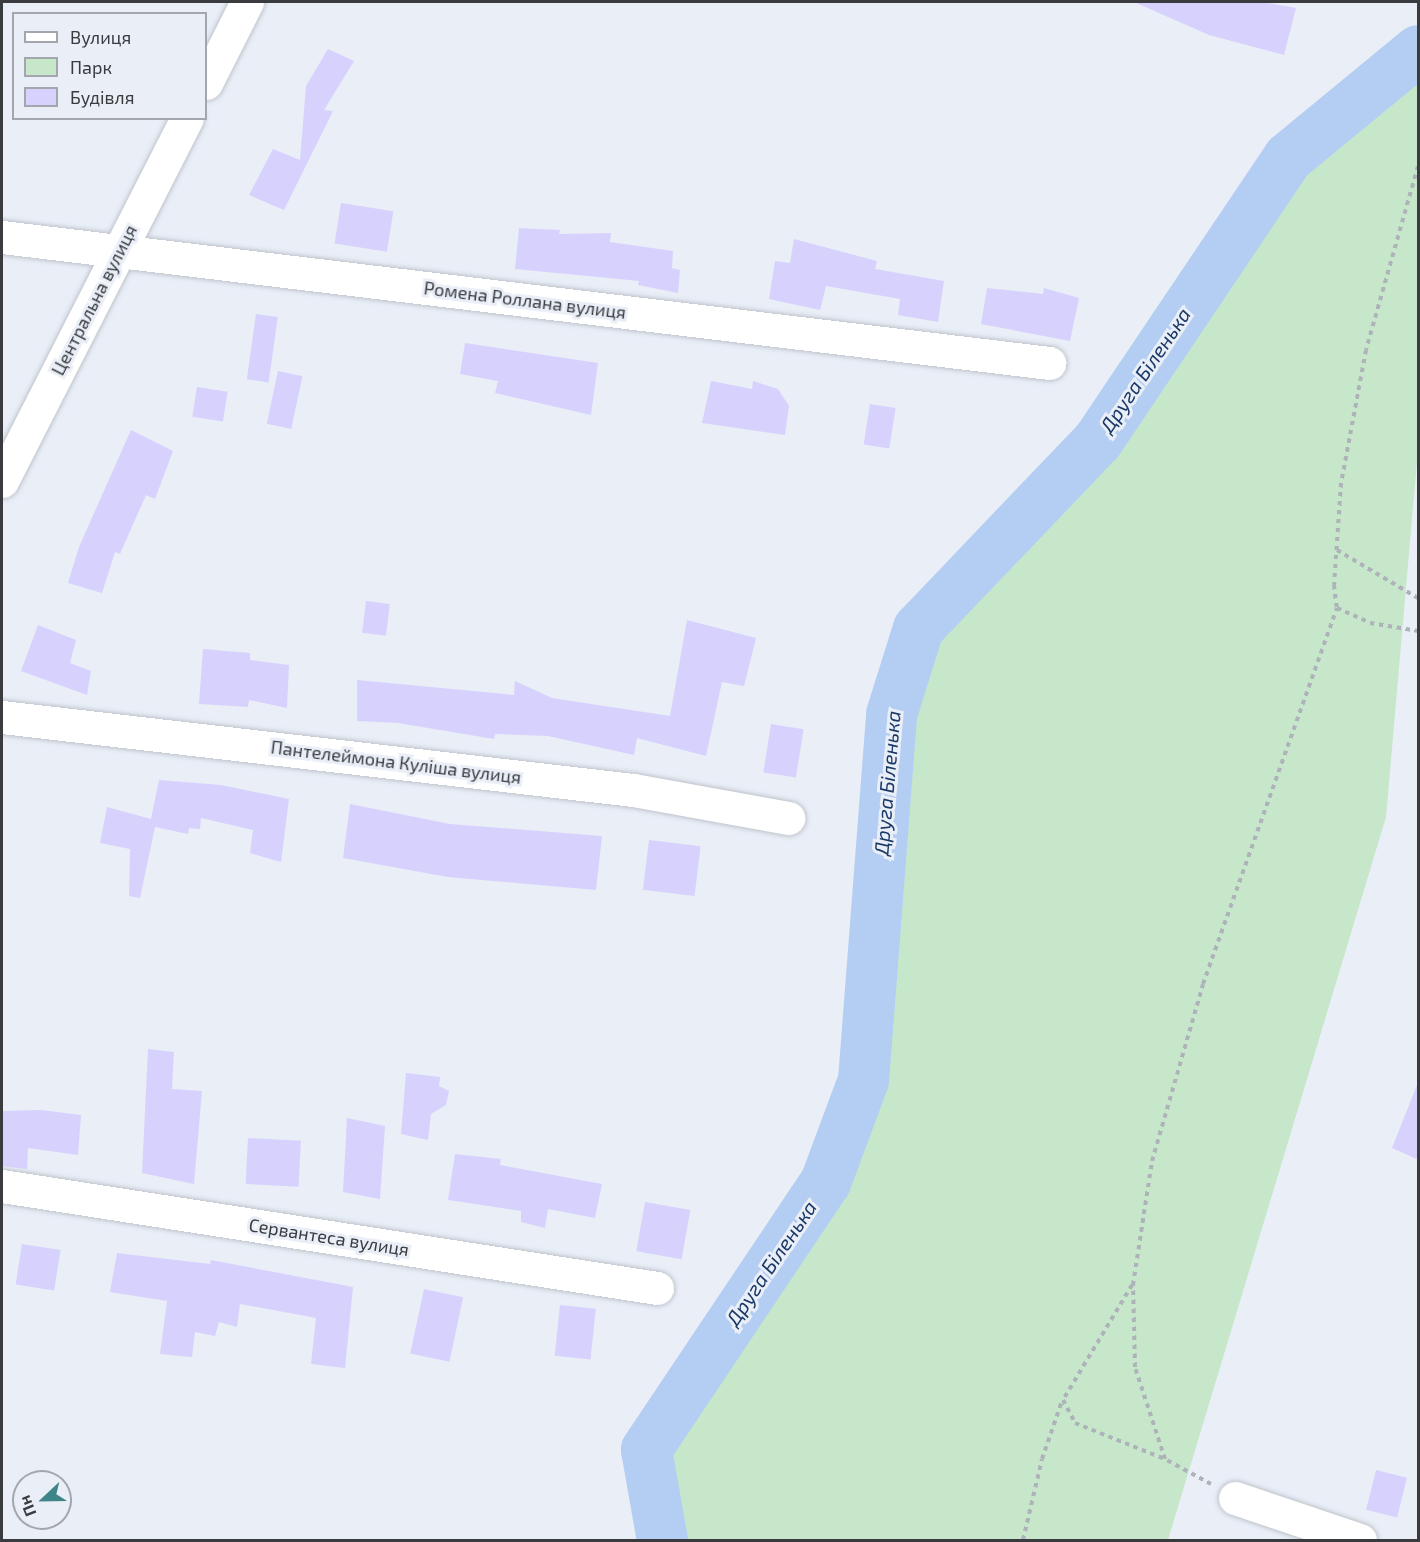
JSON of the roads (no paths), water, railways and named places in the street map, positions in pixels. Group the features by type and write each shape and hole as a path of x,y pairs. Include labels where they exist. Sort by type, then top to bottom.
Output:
{"street":[{"path":"207,80 247,2"},
{"name":"Центральна вулиця","path":"2,481 186,120"},
{"name":"Ромена Роллана вулиця","path":"2,237 118,254 166,255 1049,363"},
{"name":"Пантелеймона Куліша вулиця","path":"2,717 621,789 789,818"},
{"name":"Сервантеса вулиця","path":"2,1186 657,1288"},
{"path":"1235,1498 1360,1540"}],"waterway":[{"name":"Друга Біленька","path":"662,1540 646,1449 825,1182 863,1080 891,714 918,628 1097,441 1288,157 1418,50"}]}
